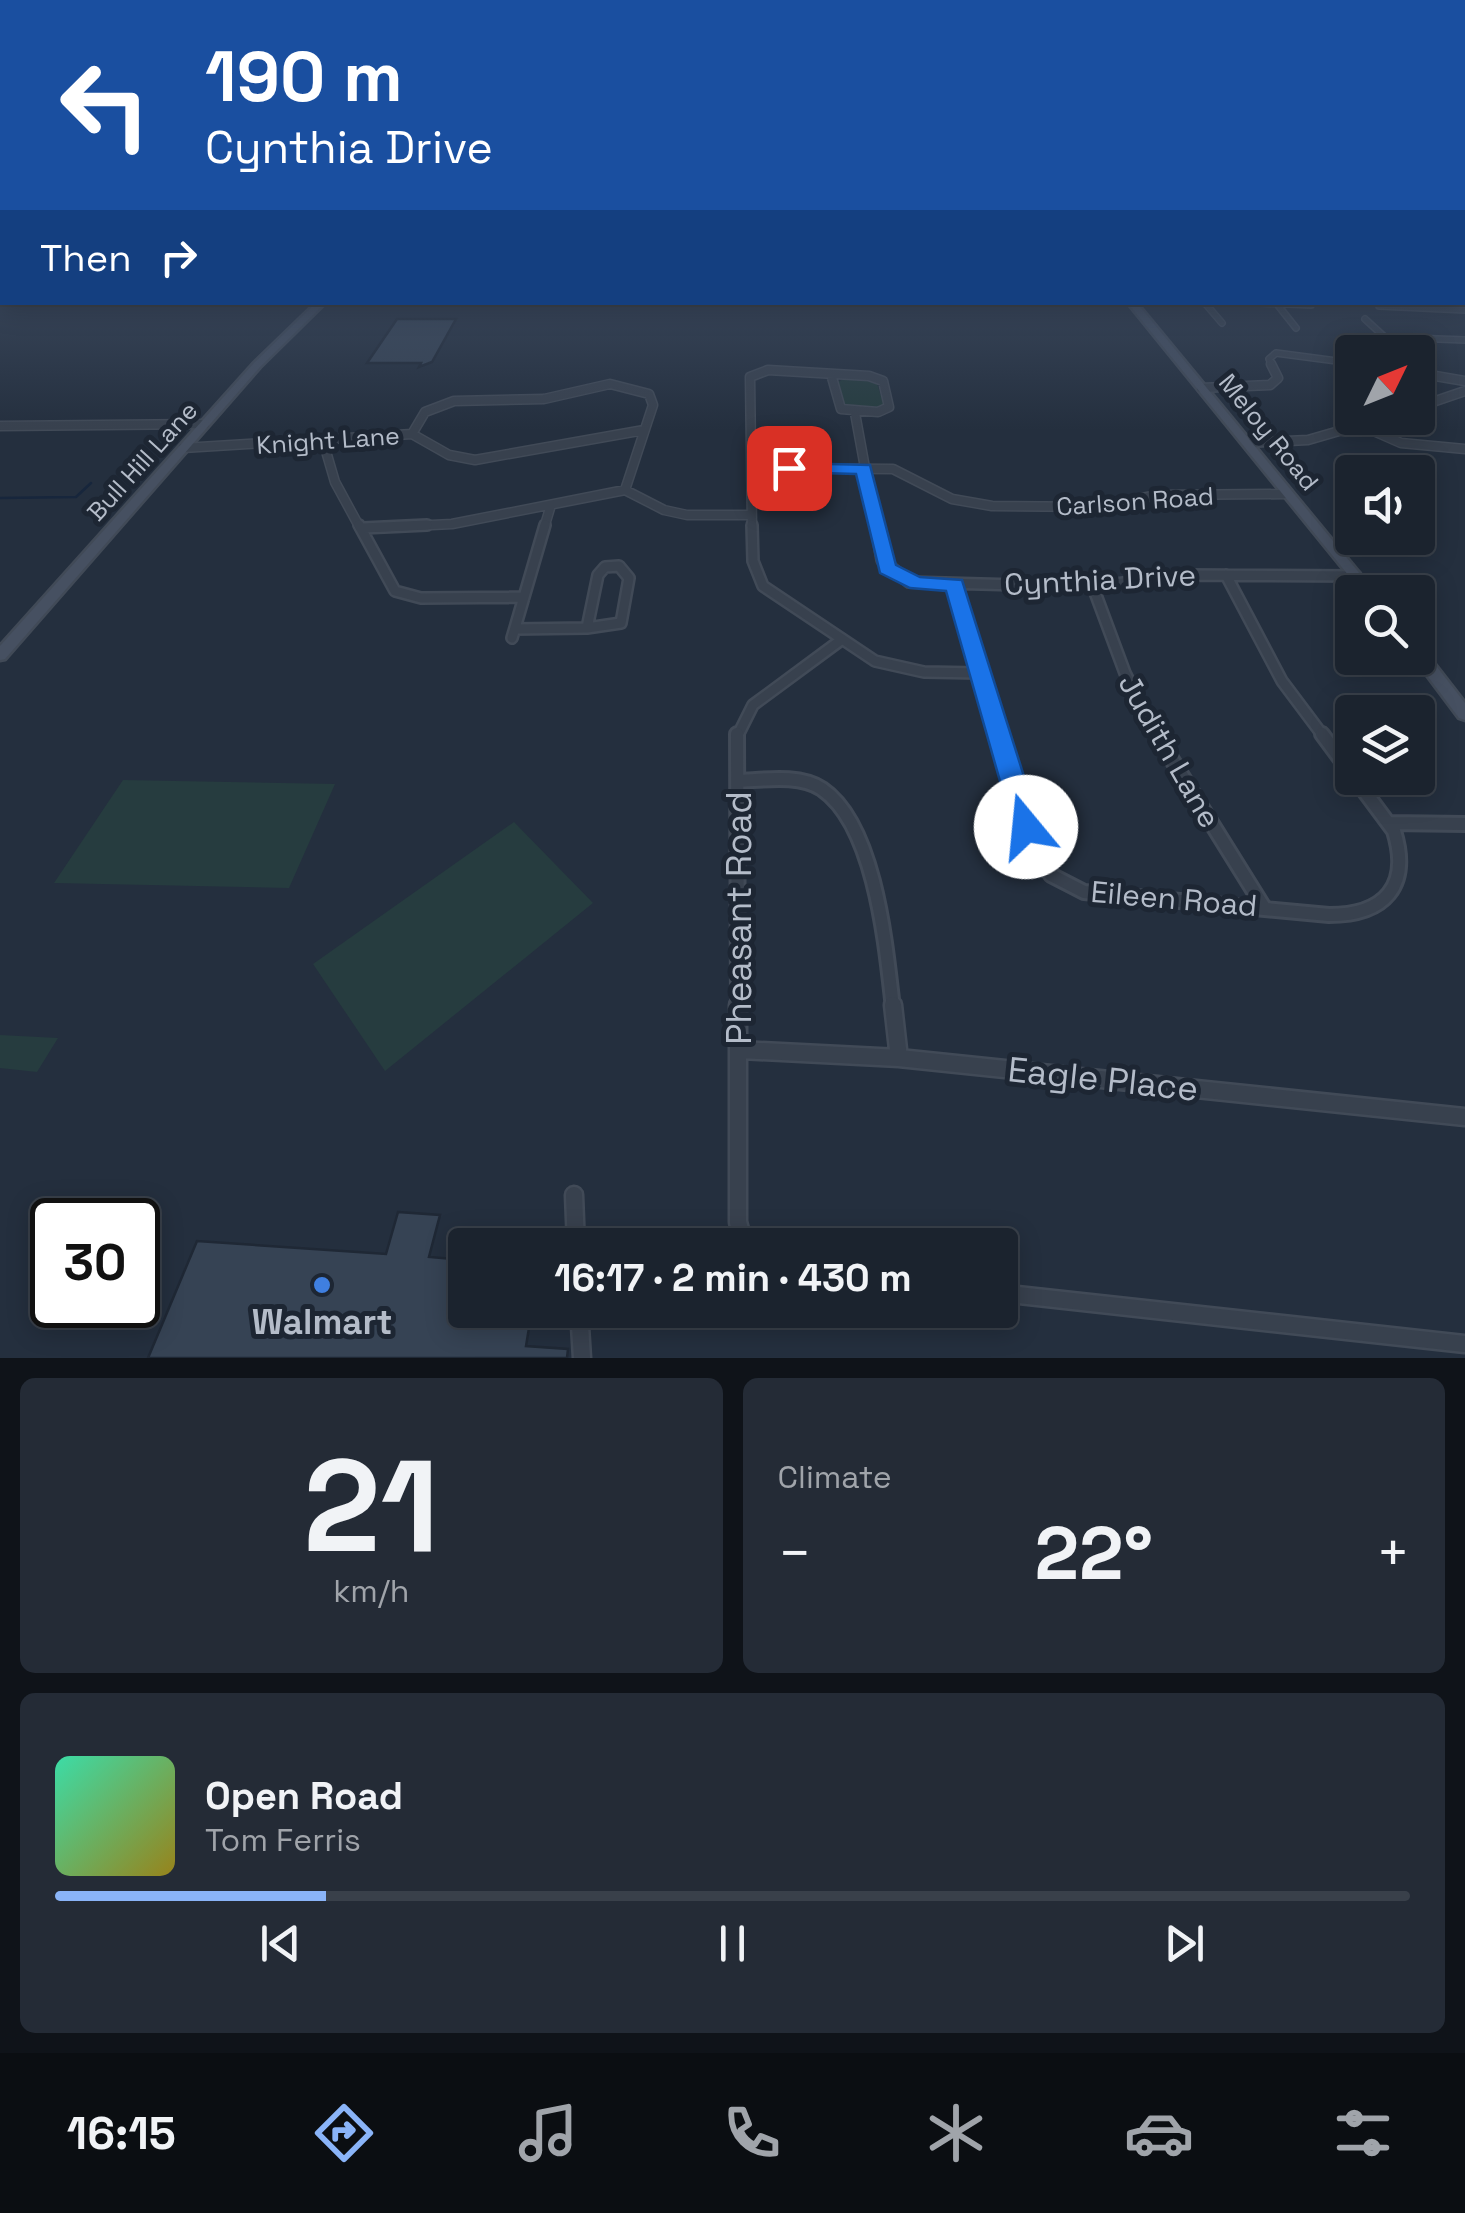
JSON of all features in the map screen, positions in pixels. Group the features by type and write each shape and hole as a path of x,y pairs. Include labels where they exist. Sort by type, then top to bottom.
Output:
{"main road":[{"name":"Bull Hill Lane","path":"0,655 7,639 257,365 319,305"},
{"name":"Meloy Road","path":"1133,305 1355,575"},
{"path":"1435,675 1465,714"}],"street":[{"path":"1207,305 1222,323"},
{"path":"1278,305 1296,328"},
{"path":"1379,306 1465,310"},
{"path":"1365,319 1383,335"},
{"path":"1435,339 1465,340"},
{"path":"1201,388 1270,385 1278,378 1269,359 1276,353 1335,361"},
{"path":"854,413 888,408 882,382 873,376 768,370 751,374 750,515 753,561 759,580 780,600 874,661 898,668 979,673"},
{"name":"Cynthia Drive","path":"832,374 836,405 854,413 887,568 917,584 1094,586 1226,575 1335,576"},
{"path":"1435,375 1465,380"},
{"path":"412,434 422,414 449,402 544,399 610,384 638,388 652,399 625,490"},
{"path":"1435,401 1465,391"},
{"path":"0,426 205,424"},
{"name":"Knight Lane","path":"183,448 412,434 449,454 475,460 644,430"},
{"path":"1247,444 1308,440 1335,432"},
{"path":"1384,435 1401,442 1465,449"},
{"path":"322,441 335,482 363,528 390,587 403,595 524,596"},
{"name":"Carlson Road","path":"752,468 901,471 952,499 992,506 1100,506 1157,495 1287,494"},
{"path":"363,528 452,524 625,490 664,510 687,516 750,515"},
{"path":"552,505 513,634 612,628 621,622 629,578 624,568 600,570 587,628"},
{"path":"1226,575 1282,682 1388,823 1465,824"},
{"name":"Eileen Road","path":"955,584 1026,827 1056,880 1084,892 1342,913 1366,911 1392,891 1400,865 1397,839 1388,823"},
{"name":"Judith Lane","path":"1094,586 1123,676 1174,770 1264,906"},
{"name":"Pheasant Road","path":"740,1228 738,732 747,711 841,640"},
{"path":"738,780 797,780 820,788 846,812 878,906 898,1058"},
{"name":"Eagle Place","path":"740,1050 898,1058 1465,1116"},
{"path":"574,1195 575,1228"},
{"path":"1018,1295 1465,1344"},
{"path":"581,1328 582,1358"}],"green space":[{"path":"847,377 876,380 884,406 873,410 842,405 838,382"},
{"path":"123,780 335,784 289,888 54,883"},
{"path":"514,822 593,903 385,1071 313,964"},
{"path":"0,1035 58,1038 37,1072 0,1068"}],"building":[{"path":"397,319 456,319 432,362 419,367 421,363 367,363"},
{"name":"Walmart","path":"398,1212 440,1215 429,1257 448,1259 448,1328 529,1328 526,1346 568,1349 567,1358 148,1358 197,1241 386,1254"}],"waterway":[{"path":"0,498 76,497 91,483"}],"place":[{"name":"Walmart","path":"322,1285"}],"route":[{"path":"789,468 864,469 882,560 887,568 908,582 955,584 1026,827"}]}
